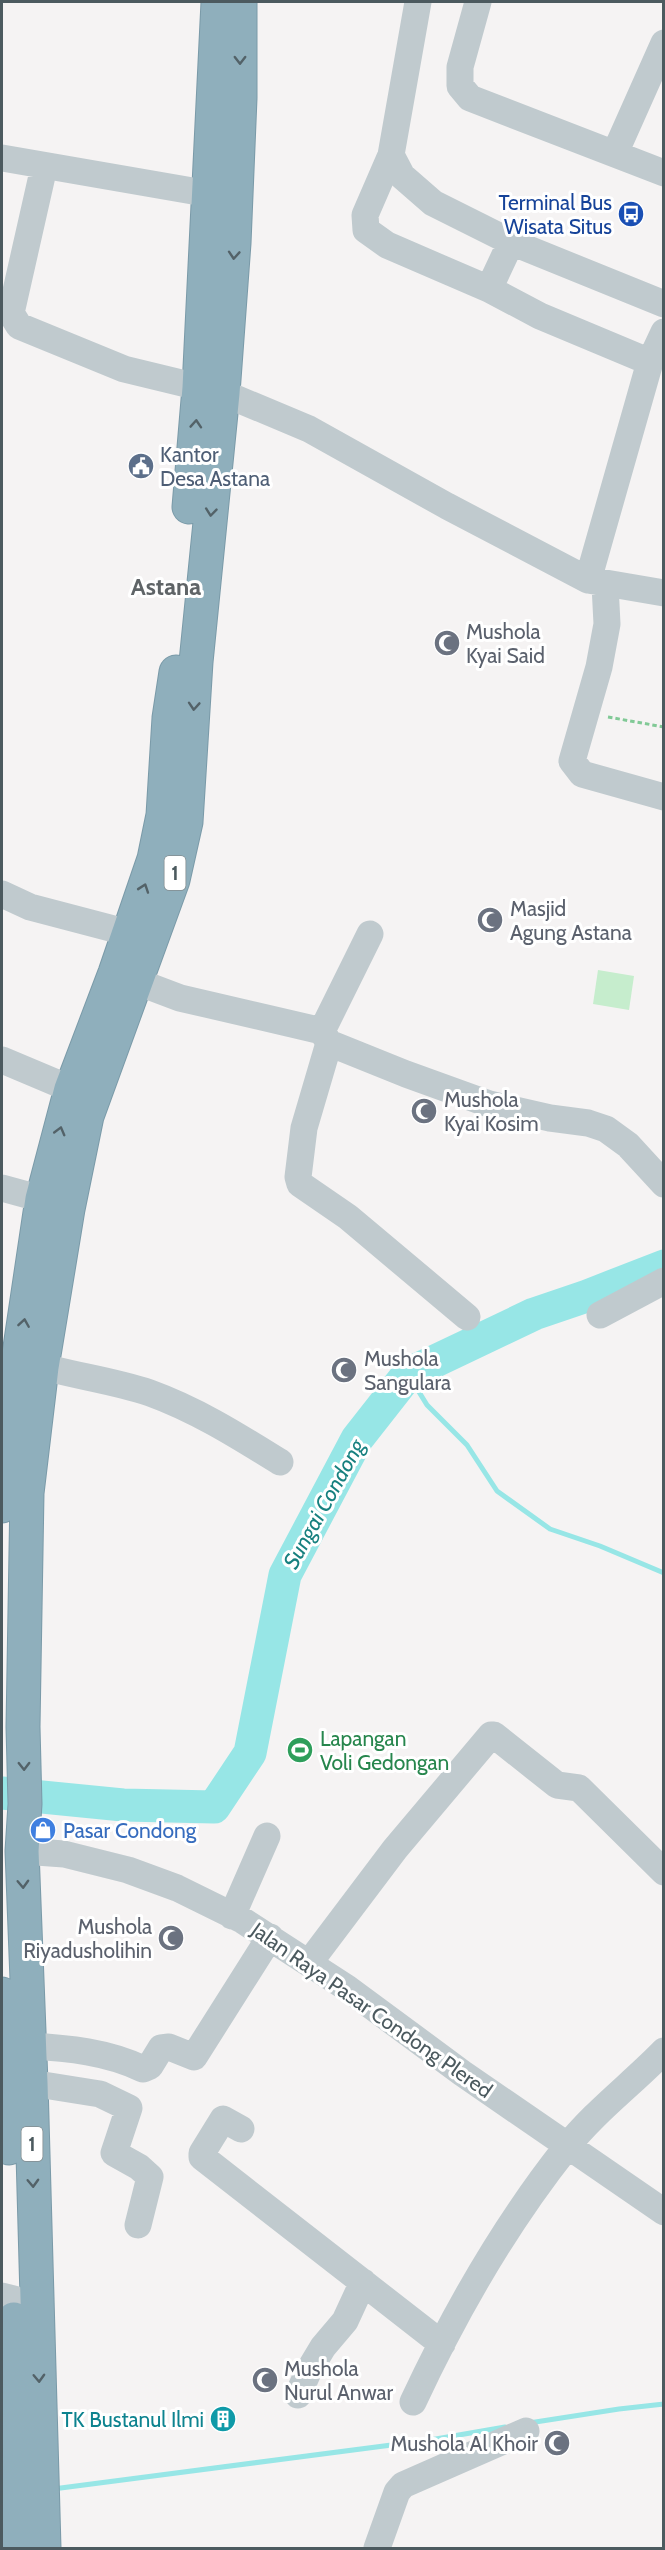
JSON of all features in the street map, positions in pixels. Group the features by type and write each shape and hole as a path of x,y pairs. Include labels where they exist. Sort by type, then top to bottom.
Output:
{"highway":[{"name":"1","path":"219,2 223,194"},
{"name":"1","path":"2,1485 6,1433 30,1363 68,1209 87,1116 173,880 186,822 187,661 211,390 223,194 240,2"},
{"name":"1","path":"18,2548 30,2496 22,1851 25,1804 23,1727 30,1363 42,1199 71,1089 154,859 163,815 170,718 187,661"},
{"name":"1","path":"2,1994 24,2062 8,2297 30,2496 44,2548"}],"street":[{"path":"418,2 392,155 365,215 366,230 387,245 489,289 540,316 650,362"},
{"path":"478,2 460,67 460,86 470,98 663,173"},
{"path":"615,153 663,43"},
{"path":"392,155 402,176 433,203 511,242 663,304"},
{"path":"2,158 44,167 223,194"},
{"path":"44,167 11,313 15,321 25,329 124,369 211,390 309,429 447,506 597,582 639,587 663,593"},
{"path":"489,289 511,242"},
{"path":"663,332 650,362 597,582 607,624 599,667 572,756 574,767 582,774 663,796"},
{"path":"2,894 30,907 129,933"},
{"path":"370,934 326,1037 304,1128 298,1177 300,1184 348,1217 467,1317"},
{"path":"135,981 180,998 326,1037 406,1074 505,1109 588,1123 606,1129 623,1140 663,1184"},
{"path":"2,1060 71,1089"},
{"path":"2,1188 42,1199"},
{"path":"600,1315 663,1281"},
{"path":"30,1363 118,1384 175,1403 221,1426 280,1462"},
{"path":"309,1963 395,1849 491,1735 494,1735 557,1785 579,1788 663,1872"},
{"path":"232,1916 267,1836"},
{"name":"Jalan Raya Pasar Condong Plered","path":"22,1851 64,1854 128,1870 177,1888 270,1937 663,2212"},
{"path":"24,2062 63,2048 98,2054 143,2069 150,2066 161,2048 169,2047 194,2057 270,1937"},
{"path":"413,2402 465,2297 498,2242 567,2146 663,2051"},
{"path":"24,2062 129,2108 114,2150 116,2156 139,2167 150,2177 138,2225"},
{"path":"241,2129 223,2119 202,2153 202,2157 442,2344"},
{"path":"298,2395 318,2356 345,2321 363,2283"},
{"path":"377,2548 397,2492 403,2485 526,2431"}],"path":[{"path":"585,713 663,727"}],"green space":[{"path":"598,970 634,976 629,1010 593,1004"}],"waterway":[{"name":"Sungai Condong","path":"2,1793 123,1805 214,1807 250,1753 285,1575 357,1439 408,1374 534,1314 664,1266"},
{"path":"408,1374 427,1405 467,1445 497,1491 550,1529 600,1546 664,1573"},
{"path":"529,2423 664,2404"},
{"path":"53,2489 430,2440 505,2427"}],"place":[{"name":"Terminal Bus Wisata Situs","path":"631,214"},
{"name":"Kantor Desa Astana","path":"141,466"},
{"name":"Mushola Kyai Said","path":"447,643"},
{"name":"Masjid Agung Astana","path":"490,920"},
{"name":"Mushola Kyai Kosim","path":"424,1111"},
{"name":"Mushola Sangulara","path":"344,1370"},
{"name":"Lapangan Voli Gedongan","path":"300,1750"},
{"name":"Pasar Condong","path":"43,1830"},
{"name":"Mushola Riyadusholihin","path":"171,1938"},
{"name":"Mushola Nurul Anwar","path":"265,2380"},
{"name":"TK Bustanul Ilmi","path":"223,2419"},
{"name":"Mushola Al Khoir","path":"557,2443"}],"district":[{"name":"Astana","path":"166,586"}]}
